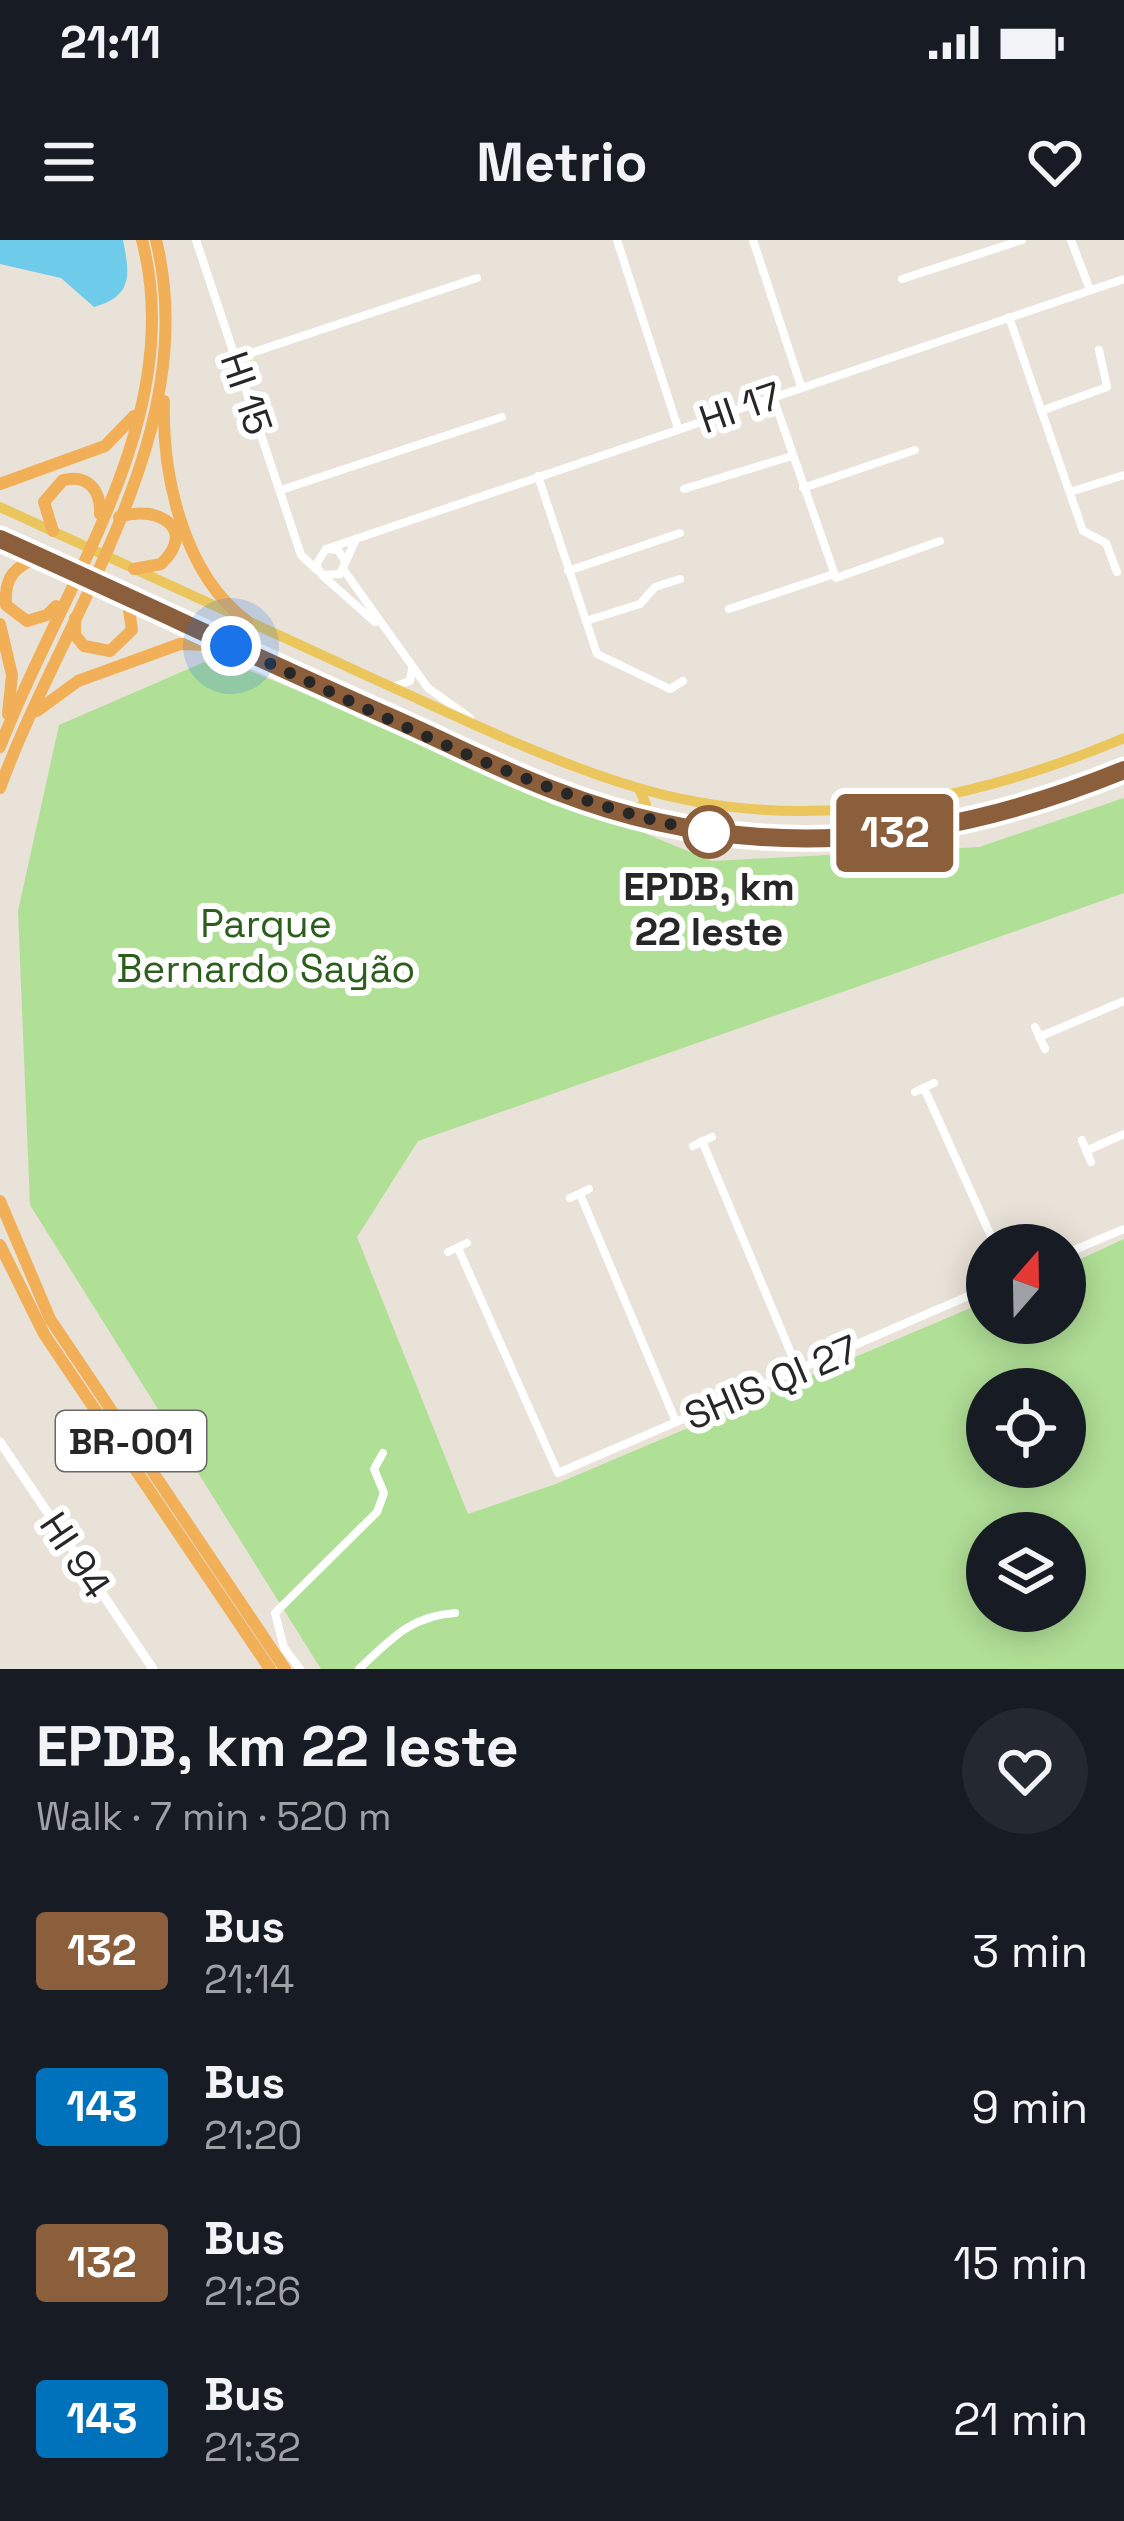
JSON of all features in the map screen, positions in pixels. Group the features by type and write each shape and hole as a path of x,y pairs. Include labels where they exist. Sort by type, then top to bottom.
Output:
{"highway":[{"path":"0,747 99,523 144,399 152,340 142,240"},
{"path":"156,240 166,320 161,388 170,472 204,579 247,621"},
{"path":"0,788 118,517 161,388"},
{"path":"0,484 105,446 124,432 144,399"},
{"path":"53,531 44,502 55,484 73,478 89,483 97,493 99,523"},
{"path":"118,517 153,511 163,515 173,532 174,545 161,564 134,569"},
{"path":"41,557 17,567 9,577 6,604 15,616 38,620 65,596"},
{"path":"78,607 75,635 95,652 110,651 132,630 127,597"},
{"path":"0,625 12,675 10,720"},
{"path":"25,726 46,700 78,681 180,644 231,646"},
{"name":"BR-001","path":"0,1201 50,1319 285,1669"},
{"name":"BR-001","path":"0,1245 44,1334 270,1669"}],"main road":[{"path":"0,507 497,734 639,789 758,809 865,809 980,791 1124,738"},
{"path":"0,539 556,791 602,807 729,835 792,841 870,836 1005,814 1124,770"},
{"path":"602,807 639,812 646,804 639,789"}],"street":[{"name":"HI 15","path":"196,240 299,546 320,572 388,631"},
{"path":"616,240 678,428"},
{"path":"753,240 801,386"},
{"path":"902,279 1022,240"},
{"path":"1071,240 1090,290"},
{"path":"236,358 477,278"},
{"name":"HI 17","path":"323,550 1124,279"},
{"path":"1009,317 1083,531 1106,543 1117,572"},
{"path":"1040,410 1107,387 1099,350"},
{"path":"773,397 835,576"},
{"path":"281,490 502,417"},
{"path":"803,488 915,450"},
{"path":"684,489 791,456"},
{"path":"1069,491 1124,475"},
{"path":"538,476 597,655 670,689 683,681"},
{"path":"568,571 680,533"},
{"path":"323,550 320,572 334,576 357,538"},
{"path":"730,610 940,542"},
{"path":"299,546 338,550 388,631 438,698 497,734"},
{"path":"585,621 640,604 655,587 680,578"},
{"path":"393,687 410,681 410,662"},
{"path":"1045,1049 1037,1032 1124,1001"},
{"path":"924,1088 986,1224"},
{"path":"1086,1151 1124,1134"},
{"path":"1082,1140 1091,1162"},
{"path":"702,1141 798,1370"},
{"path":"580,1194 676,1422"},
{"path":"1086,1245 1124,1229"},
{"name":"SHIS QI 27","path":"458,1248 555,1472 966,1297"},
{"name":"HI 94","path":"0,1442 153,1669"},
{"path":"300,1669 284,1648 275,1613 376,1512 384,1493 374,1469 383,1453"},
{"path":"359,1669 406,1626 430,1615 454,1612"}],"green space":[{"name":"Parque Bernardo Sayão","path":"216,657 712,861 979,847 1124,798 1124,893 418,1141 357,1237 468,1514 556,1484 966,1310 966,1344 1086,1344 1086,1256 1124,1239 1124,1669 321,1669 30,1205 18,911 59,725"}],"water":[{"path":"0,240 123,240 126,282 116,297 94,307 61,278 0,264"}],"bus line":[{"name":"132","path":"0,539 556,791 655,822 792,841 910,832 1005,814 1124,770"}],"place":[{"name":"EPDB, km 22 leste","path":"709,832"}],"route":[{"path":"231,646 556,791 628,815 709,832"}]}
